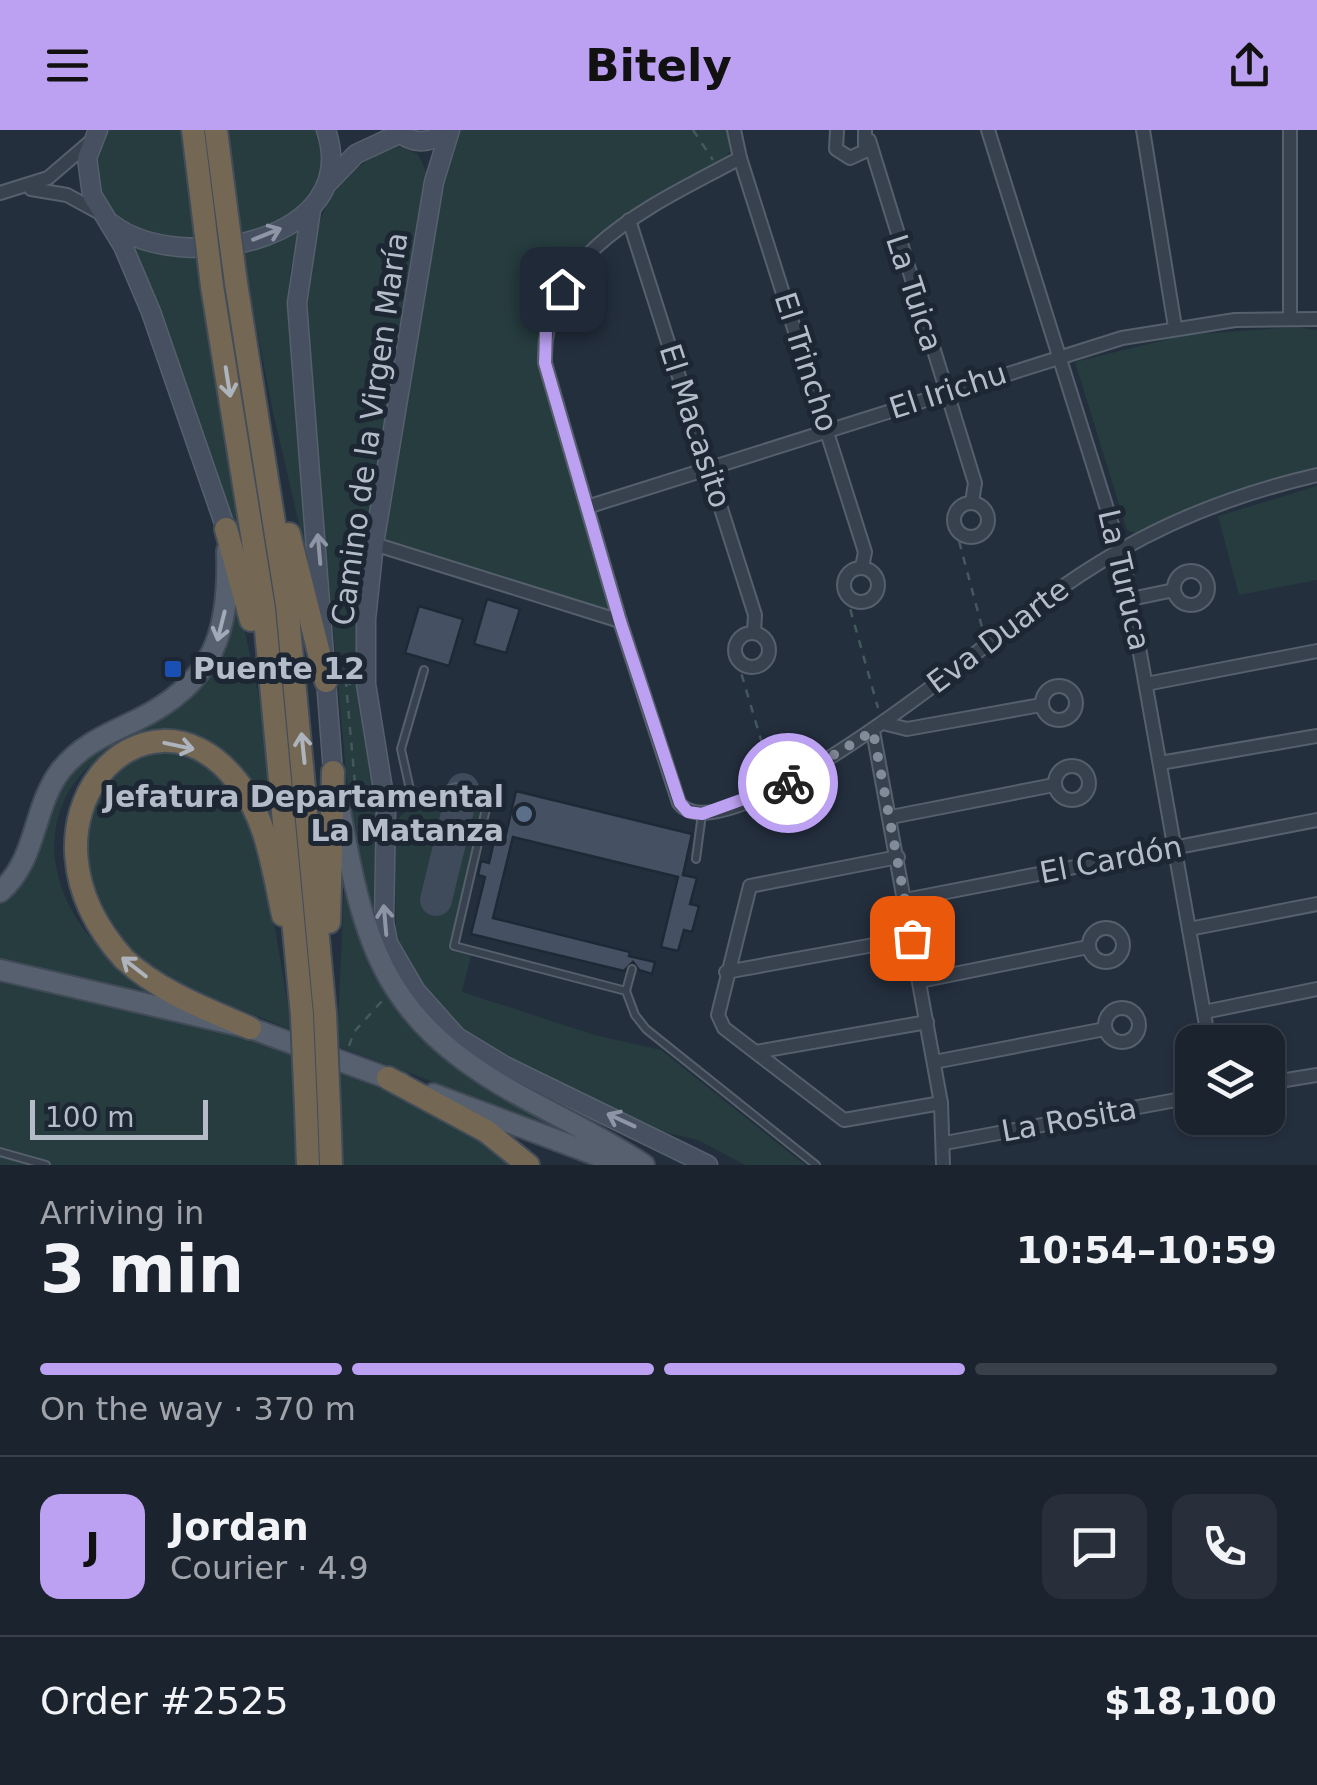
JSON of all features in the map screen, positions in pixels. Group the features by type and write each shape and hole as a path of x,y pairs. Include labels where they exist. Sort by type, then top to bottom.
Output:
{"highway":[{"path":"193,130 236,283 287,605 324,985"},
{"path":"216,130 212,286 264,609 299,969"},
{"path":"264,456 288,526 326,681"},
{"path":"226,529 276,716"},
{"path":"250,1028 158,986 98,935 82,912 63,865 60,842 69,803 92,770 122,749 161,742 191,748 223,765 250,798 265,836 314,1014 318,1107 331,1165"},
{"path":"314,1014 324,985 333,887 334,772"},
{"path":"388,1078 486,1131 528,1165"},
{"path":"308,1165 318,1107"}],"main road":[{"path":"324,188 330,155 326,130"},
{"path":"106,218 150,245 203,249 272,234 311,210 324,188 356,154 374,142 401,135 428,141 448,130"},
{"name":"Camino de la Virgen María","path":"448,130 434,182 374,544 366,684 386,808 384,922 388,944 396,963 434,1015 458,1037 506,1066 708,1165"},
{"path":"0,892 23,866 47,794 61,771 101,736 170,703 188,689 211,658 225,610 226,529 151,312 86,178 96,133"},
{"path":"401,135 426,155 434,182"},
{"name":"Camino de la Virgen María","path":"311,210 296,303 323,594 334,772"},
{"path":"334,772 363,924 384,970 416,1019 469,1065 644,1165"},
{"path":"0,970 250,1028 623,1165"}],"street":[{"name":"El Trincho","path":"734,130 864,552 862,568 875,574 876,594 858,602 846,594"},
{"path":"837,130 836,148 844,156 872,164"},
{"name":"La Turuca","path":"988,130 1121,550 1206,1025"},
{"path":"1143,130 1175,327"},
{"path":"1290,130 1290,317"},
{"path":"0,193 23,188 60,170 96,133"},
{"name":"La Tuica","path":"856,157 866,150 867,135"},
{"name":"La Tuica","path":"867,135 872,164 975,483 972,502 986,511 987,528 968,537 955,526"},
{"path":"696,813 680,803 620,621 545,363 546,330 574,270 628,220 740,158"},
{"path":"23,188 67,195 106,218"},
{"name":"El Macasito","path":"628,220 755,615 754,632 768,642 767,659 752,667 737,659"},
{"name":"El Irichu","path":"587,507 1061,354 1175,327 1317,318"},
{"name":"Eva Duarte","path":"696,813 776,789 878,727 986,644 1121,550 1242,495 1317,475"},
{"path":"955,526 957,510 972,502"},
{"path":"374,544 620,621"},
{"path":"846,594 844,579 862,568"},
{"path":"1131,599 1174,590"},
{"path":"737,659 736,643 754,632"},
{"path":"1146,684 1317,650"},
{"path":"944,1165 941,1102 878,727 906,729 1041,705"},
{"path":"1160,763 1317,736"},
{"path":"891,817 1054,784"},
{"name":"El Cardón","path":"905,900 1317,820"},
{"path":"898,857 750,886 726,972 719,1023 838,1117 850,1120 941,1102"},
{"path":"1189,930 1317,904"},
{"path":"726,972 912,938"},
{"path":"920,981 1088,947"},
{"path":"1204,1012 1317,989"},
{"path":"756,1052 927,1022"},
{"path":"934,1062 1105,1029"},
{"path":"1285,1081 1317,1075"},
{"name":"La Rosita","path":"945,1142 1175,1101"}],"lane":[{"path":"413,803 401,749 424,670"},
{"path":"386,808 456,787 489,796 454,946 626,991"},
{"path":"696,813 696,859"},
{"path":"632,969 626,991 634,1016 646,1029 816,1165"},
{"path":"0,1152 46,1165"}],"path":[{"path":"693,130 721,168"},
{"path":"955,526 986,644"},
{"path":"846,594 878,727"},
{"path":"737,659 776,789"}],"green space":[{"path":"108,130 184,130 198,241 135,230 111,212 102,199 95,167 98,149"},
{"path":"226,130 317,130 320,171 306,201 277,221 240,236"},
{"path":"459,130 728,130 732,147 726,158 628,215 576,260 557,289 544,323 539,364 610,603 607,610 383,540 443,177"},
{"path":"395,145 418,154 427,174 367,544 379,808 377,938 363,898 346,772 304,305 311,253 325,210 351,174"},
{"path":"300,227 290,272 289,305 312,580 272,408 242,252"},
{"path":"131,247 201,258 251,572"},
{"path":"1296,327 1317,330 1317,470 1235,492 1139,535 1127,530 1075,362 1185,335"},
{"path":"1317,486 1317,580 1239,595 1218,516"},
{"path":"237,594 269,745 279,846 227,762 121,744 94,762 74,783 61,807 55,861 75,915 94,941 153,993 0,959 0,901 29,869 40,846 53,798 84,755 168,712"},
{"path":"161,748 176,749 219,769 260,838 292,1030 166,980 132,958 78,886 96,776"},
{"path":"455,793 480,799 484,806 450,950 471,956 462,992 595,1035 661,1050 805,1165 745,1165 698,1140 659,1131 508,1059 460,1029 422,986 396,942 394,824 421,802"},
{"path":"344,892 363,943 568,1132 337,1046"},
{"path":"0,980 249,1039 293,1055 297,1165 0,1165"},
{"path":"338,1070 459,1123 518,1165 341,1165"}],"building":[{"path":"487,599 520,609 506,653 474,644"},
{"path":"419,606 463,619 449,666 405,653"},
{"path":"516,791 692,834 683,875 697,878 690,904 699,906 692,932 684,930 678,951 661,947 678,877 513,837 493,918 630,952 629,956 655,962 652,974 639,970 633,962 624,971 471,934 485,877 478,875 481,861 489,863 496,832 506,834"}],"taxiway":[{"path":"436,900 463,789"}],"way so far":[{"path":"788,783 873,731 912,938"}],"place":[{"name":"Puente 12","path":"173,669"},
{"name":"Jefatura Departamental La Matanza","path":"524,814"}],"route":[{"path":"562,289 546,330 545,363 620,621 680,803 688,812 702,814 788,783"}]}
